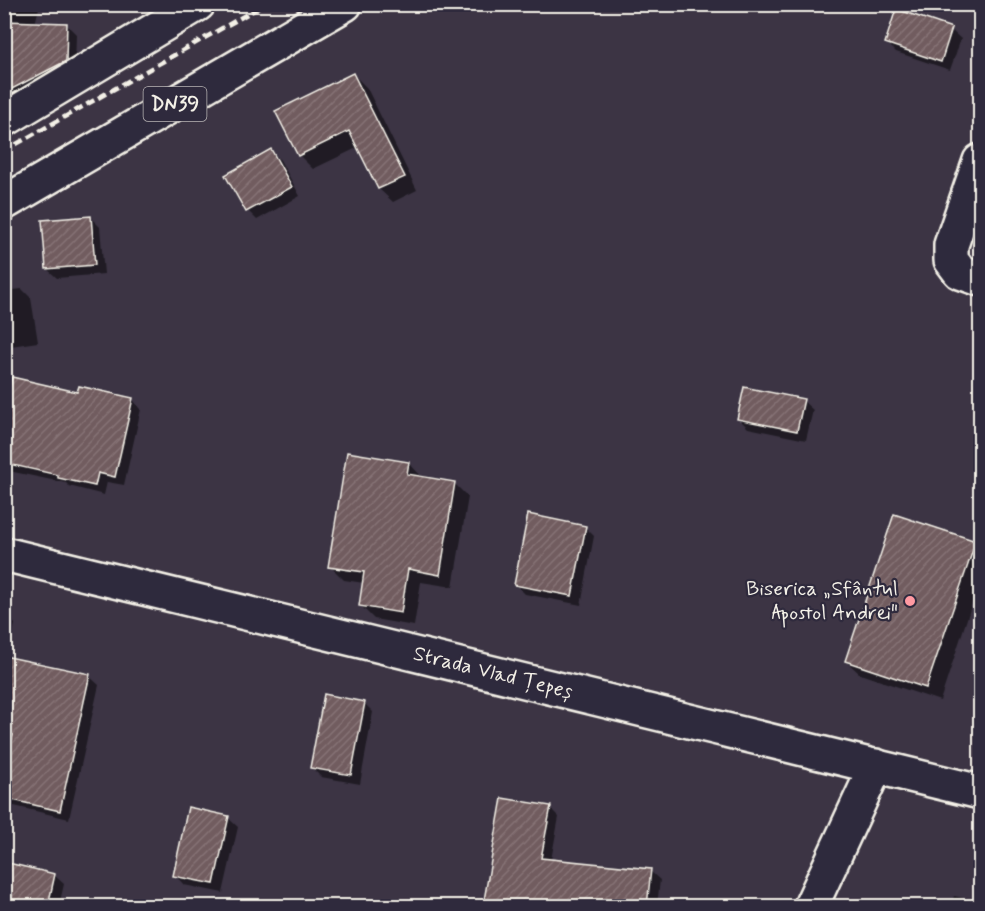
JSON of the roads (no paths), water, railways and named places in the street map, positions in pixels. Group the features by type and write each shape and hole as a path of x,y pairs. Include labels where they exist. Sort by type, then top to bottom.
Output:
{"street":[{"path":"4,120 198,4"},
{"name":"DN39","path":"4,203 345,4"},
{"path":"981,161 951,245 951,260 960,272 981,279"},
{"name":"Strada Vlad Țepeș","path":"4,554 981,792"},
{"path":"811,906 876,766"}],"railway":[{"path":"4,151 265,4"}],"place":[{"name":"Biserica „Sfântul Apostol Andrei\"","path":"910,601"}]}
